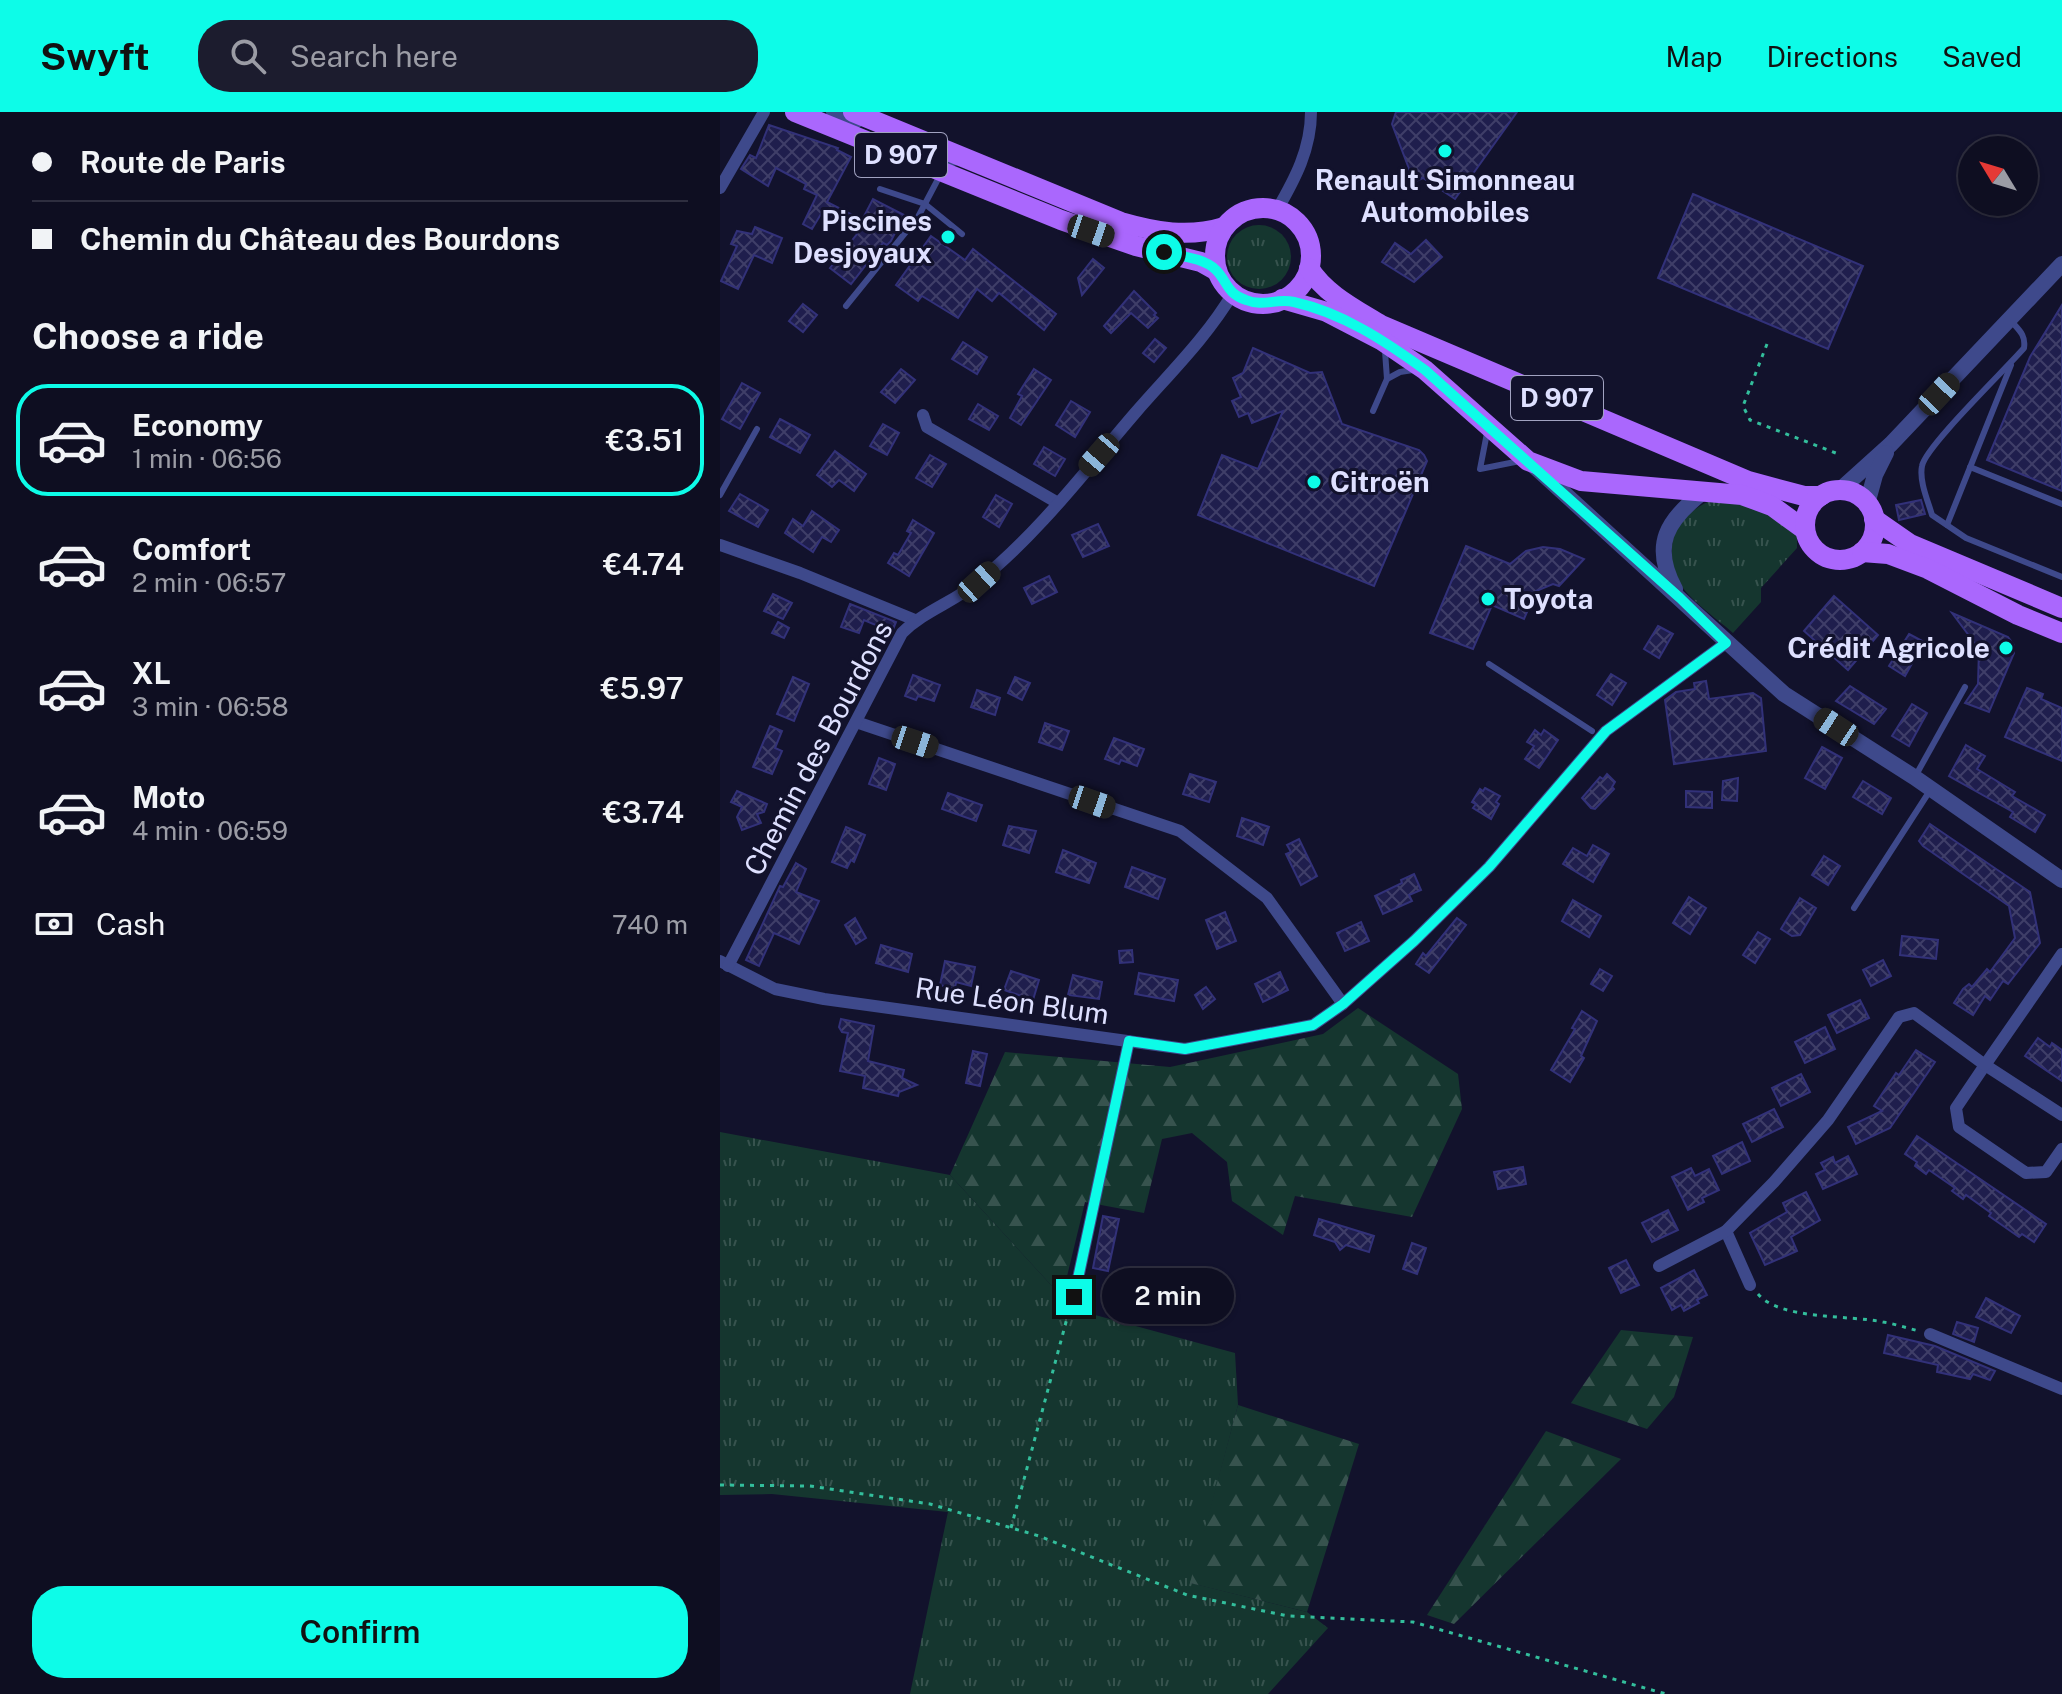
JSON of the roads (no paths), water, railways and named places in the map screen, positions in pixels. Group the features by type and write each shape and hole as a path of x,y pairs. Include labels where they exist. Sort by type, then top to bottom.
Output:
{"main road":[{"name":"D 907","path":"795,112 1075,225 1136,246 1201,262 1217,271"},
{"name":"D 907","path":"853,112 1121,222 1166,233 1205,233 1224,227"},
{"path":"1248,210 1277,210 1301,226 1311,253 1309,268 1294,292 1282,299 1257,303 1233,293 1217,271 1217,241 1224,227 1248,210"},
{"name":"D 907","path":"1309,268 1317,281 1328,290 1381,325 1748,481 1804,496 1830,493"},
{"name":"D 907","path":"1282,299 1327,312 1381,340 1425,370 1528,461 1559,475 1581,481 1742,495 1772,506 1805,530"},
{"path":"2062,608 1910,544 1850,492 1830,493 1808,510 1805,530 1810,544 1828,558 1840,560 1862,552 1888,554 1928,569 2018,615 2062,633"},
{"path":"1862,552 1872,537 1871,512"}],"street":[{"path":"720,188 764,112"},
{"path":"832,112 879,131 903,132"},
{"path":"1277,210 1302,162 1311,134 1311,112"},
{"path":"1830,493 1891,444 2062,264"},
{"name":"Chemin des Bourdons","path":"724,964 902,633 915,620 957,598 979,582 1058,503 1203,334 1233,293"},
{"path":"923,415 927,427 1058,503"},
{"path":"1871,512 1875,475 1891,444"},
{"path":"1528,461 1784,694 1914,777 2062,880"},
{"path":"1680,598 1668,577 1662,551 1668,529 1677,513 1703,492"},
{"path":"720,545 800,573 915,620"},
{"name":"Rue Léon Blum","path":"724,964 775,989 824,999 1185,1049 1313,1025 1343,1004 1414,941 1489,867 1606,731 1726,643"},
{"path":"856,722 1180,831 1267,898 1343,1004"},
{"path":"2062,954 1956,1108 1959,1127 2026,1173 2046,1172 2062,1149"},
{"path":"1659,1266 1726,1231 1774,1182 1828,1120 1899,1017 1914,1013 1985,1065 2062,1115"},
{"path":"1074,1297 1129,1041"},
{"path":"1726,1231 1750,1285"},
{"path":"1930,1334 2062,1389"}],"lane":[{"path":"846,306 918,217 946,164 957,162 1019,188 1085,208"},
{"path":"880,189 925,204 962,234"},
{"path":"2009,320 2025,340 2024,348 1936,443 1923,461 1921,472 1932,515 1966,538 2062,577"},
{"path":"1373,411 1387,379 1386,354 1381,340"},
{"path":"1947,525 2012,362"},
{"path":"1387,379 1400,372 1425,370"},
{"path":"1487,426 1480,469 1528,461"},
{"path":"720,495 757,429"},
{"path":"1970,467 2062,504"},
{"path":"1489,664 1592,731"},
{"path":"1914,777 1965,687"},
{"path":"1854,908 1931,789"}],"place":[{"name":"Renault Simonneau Automobiles","path":"1445,151"},
{"name":"Piscines Desjoyaux","path":"948,237"},
{"name":"Citroën","path":"1314,482"},
{"name":"Toyota","path":"1488,599"},
{"name":"Crédit Agricole","path":"2006,648"}]}
